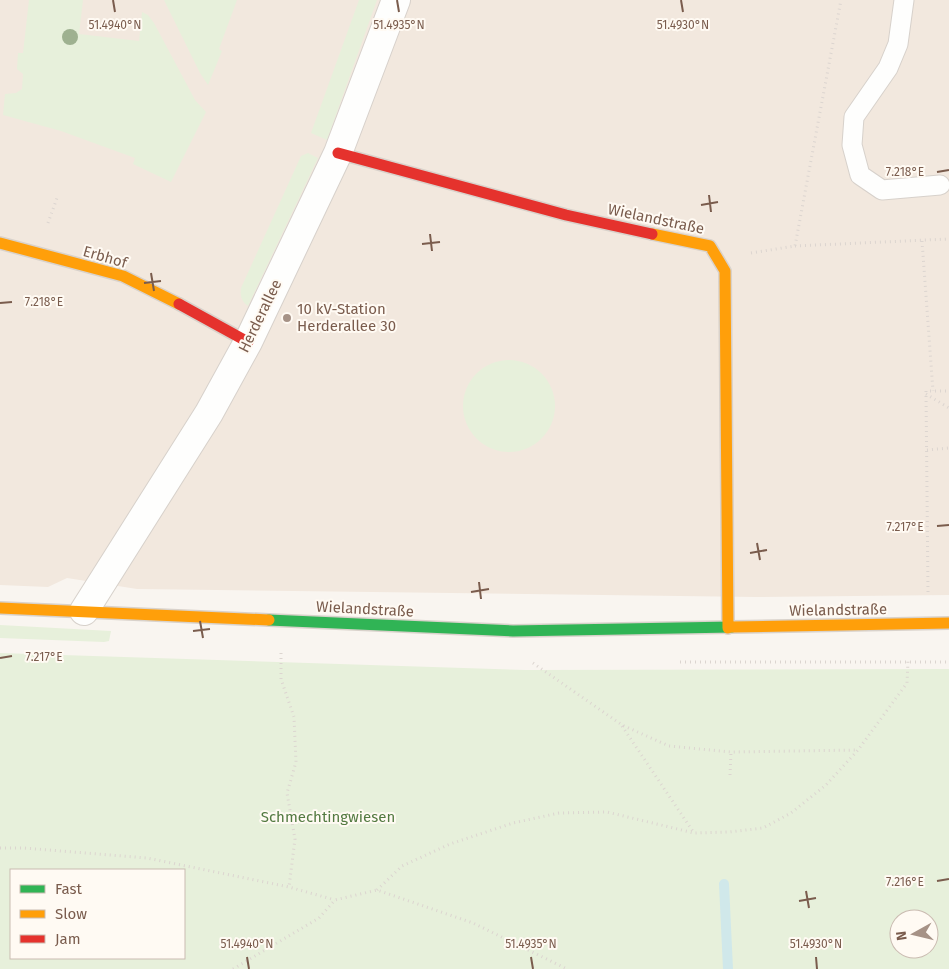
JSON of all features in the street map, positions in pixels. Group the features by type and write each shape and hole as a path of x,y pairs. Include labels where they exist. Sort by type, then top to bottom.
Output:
{"street":[{"name":"Herderallee","path":"84,611 209,413 248,342 338,153 396,0"},
{"name":"Wielandstraße","path":"338,153 566,215 710,246 718,257"},
{"name":"Erbhof","path":"0,244 123,276 168,298 248,342"},
{"path":"718,257 725,271 728,628"},
{"name":"Wielandstraße","path":"0,608 513,631 949,623"}],"lane":[{"path":"904,0 898,44 888,68 854,117 852,145 860,176 882,190 940,185"}],"path":[{"path":"795,246 841,0"},
{"path":"718,257 795,246 949,239"},
{"path":"922,240 933,391"},
{"path":"928,593 926,391 949,391"},
{"path":"926,394 949,408"},
{"path":"927,450 949,448"},
{"path":"513,631 532,662 622,725 669,746 731,752 858,750"},
{"path":"281,652 280,679 294,717 296,762 288,793 295,839 289,887"},
{"path":"0,848 24,848 147,858 289,887 335,900 377,890 402,866 450,844 513,823 559,813 607,812 694,833 729,832 763,828 791,813 826,785 858,750 907,683 908,662"},
{"path":"622,725 694,833"},
{"path":"730,775 731,752"},
{"path":"377,890 473,923 566,969"},
{"path":"233,969 319,918 335,900"}],"shaded area":[{"path":"0,0 949,0 949,595 755,597 137,589 67,578 48,587 0,585"}],"green space":[{"path":"29,0 83,0 79,34 139,41 142,12 148,15 195,100 206,112 171,182 133,164 135,158 61,131 3,115 5,94 16,93 22,89 23,74 17,69 18,53 23,53"},
{"path":"164,0 237,0 219,49 222,51 208,85 200,73"},
{"path":"359,0 377,0 327,140 311,133"},
{"path":"308,153 318,158 248,306 242,298 241,288 301,156"},
{"path":"509,360 527,363 542,373 552,388 555,406 552,424 542,439 527,449 509,452 491,449 476,439 466,424 463,406 466,388 476,373 491,363"},
{"path":"0,625 111,631 109,641 104,642 0,638"},
{"name":"Schmechtingwiesen","path":"0,653 526,670 949,669 949,969 0,969"}],"waterway":[{"path":"724,884 728,969"}],"traffic: fast":[{"path":"269,620 513,631 732,627"}],"traffic: slow":[{"path":"652,234 710,246 725,271 728,628"},
{"path":"0,243 123,276 179,304"},
{"path":"0,608 269,620"},
{"path":"732,627 949,623"}],"traffic: jam":[{"path":"338,153 566,215 652,234"},
{"path":"179,304 248,342"}],"place":[{"name":"10 kV-Station Herderallee 30","path":"287,318"}]}
